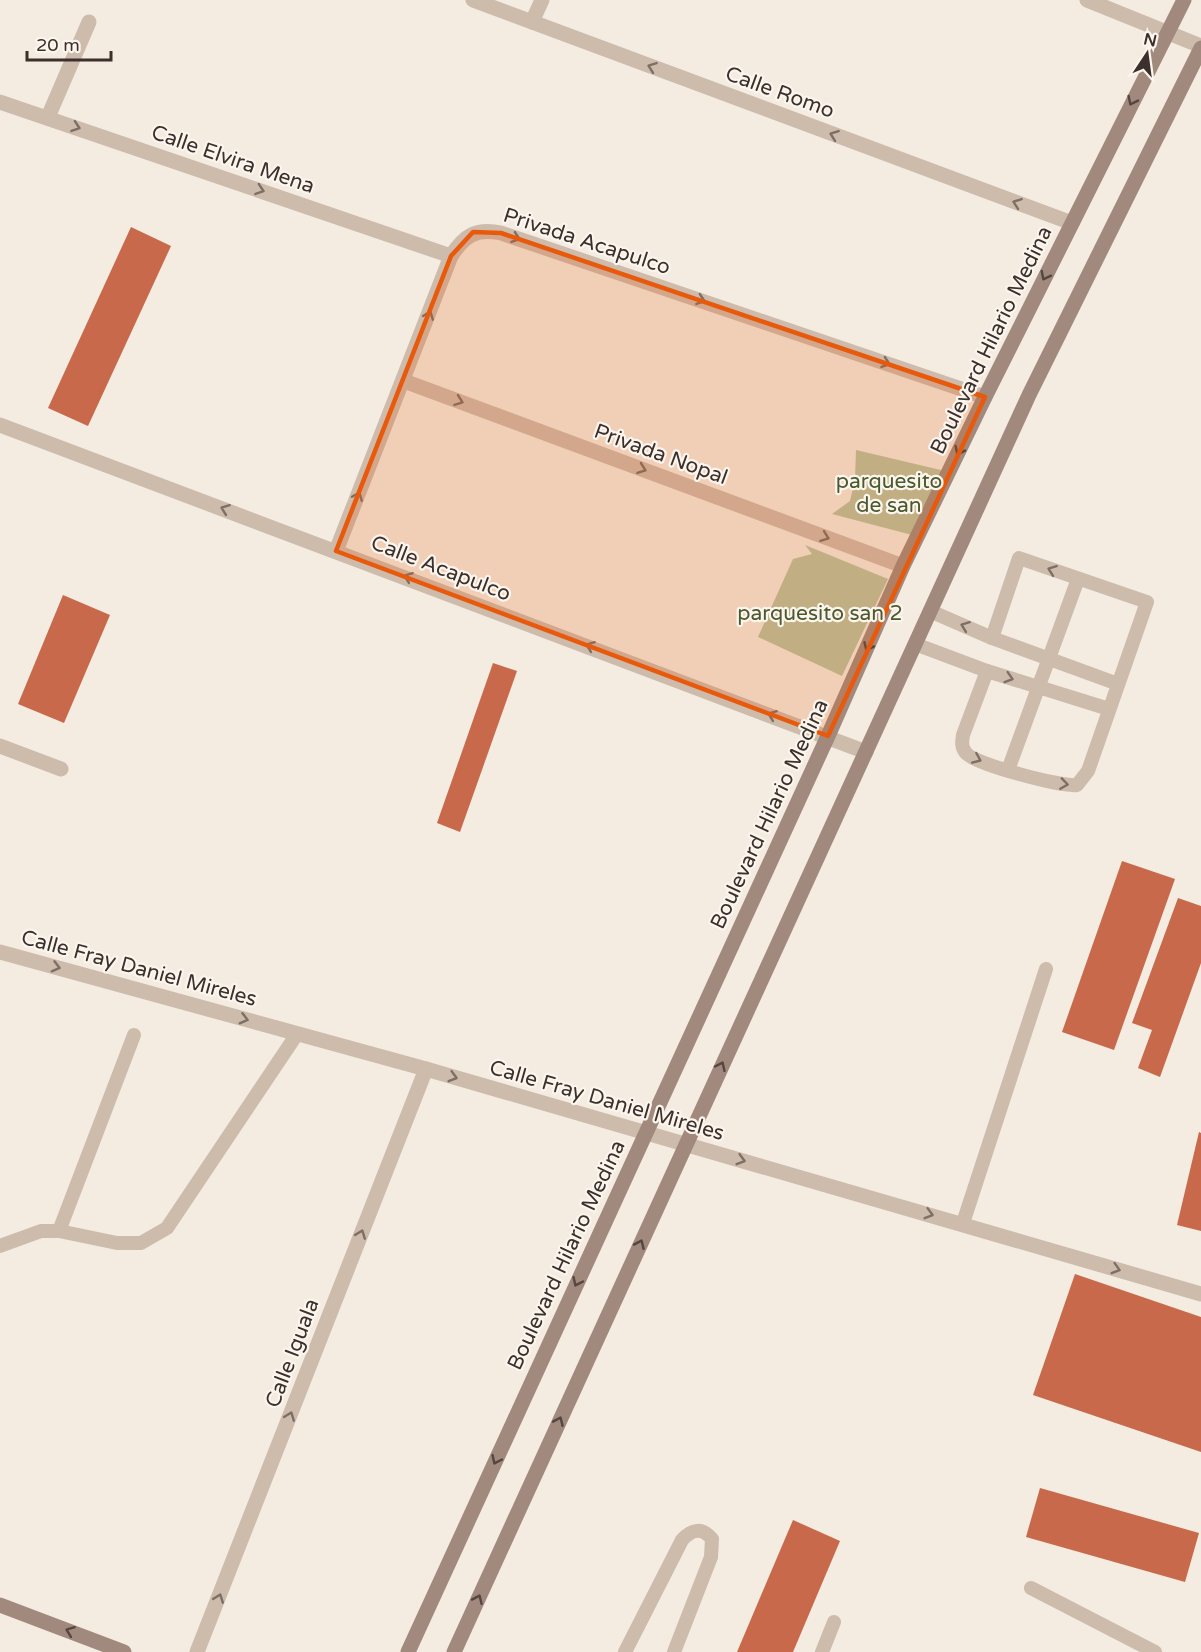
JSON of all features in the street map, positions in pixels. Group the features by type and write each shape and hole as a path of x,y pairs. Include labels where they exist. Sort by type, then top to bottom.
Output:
{"main road":[{"name":"Boulevard Hilario Medina","path":"408,1652 828,736 903,566 1167,30 1184,0"},
{"path":"454,1652 1029,394 1201,47"},
{"path":"0,1605 124,1652"}],"street":[{"name":"Calle Romo","path":"473,0 1072,224"},
{"path":"532,22 542,0"},
{"path":"1087,0 1167,30 1201,47"},
{"path":"48,117 89,22"},
{"name":"Calle Elvira Mena","path":"0,102 451,256"},
{"name":"Privada Acapulco","path":"336,550 451,256 462,240 473,232 486,230 501,233 985,397"},
{"name":"Privada Nopal","path":"404,381 903,566"},
{"name":"Calle Acapulco","path":"0,425 866,752"},
{"path":"0,746 61,769"},
{"name":"Calle Fray Daniel Mireles","path":"0,952 426,1069 645,1134 963,1223 1201,1294"},
{"name":"Calle Iguala","path":"197,1652 426,1069"}],"lane":[{"path":"987,671 962,745 972,758 1066,786 1077,785 1088,771 1147,602 1019,558 992,638"},
{"path":"1008,770 1078,579"},
{"path":"930,611 992,638 1050,657 1118,684"},
{"path":"915,644 987,671 1109,709"},
{"path":"963,1223 1046,969"},
{"path":"0,1246 32,1234 59,1231 117,1243 141,1243 167,1228 297,1034"},
{"path":"59,1231 134,1035"},
{"path":"625,1652 682,1540 689,1533 699,1530 706,1532 712,1539 711,1557 674,1652"},
{"path":"1030,1588 1155,1652"},
{"path":"822,1652 834,1622"}],"highlighted area":[{"path":"473,232 501,233 985,397 828,736 336,551 451,256"}],"green space":[{"name":"parquesito de san","path":"856,450 945,471 916,536 832,514 850,501 855,479"},
{"name":"parquesito san 2","path":"805,545 888,579 842,676 758,637 793,559 812,554"}],"building":[{"path":"131,227 171,246 88,426 48,408"},
{"path":"63,595 110,615 64,723 18,704"},
{"path":"493,663 517,671 460,832 437,823"},
{"path":"1122,861 1175,879 1114,1050 1062,1032"},
{"path":"1178,898 1201,906 1201,963 1160,1077 1138,1068 1152,1030 1132,1023"},
{"path":"1199,1132 1201,1133 1201,1231 1177,1225"},
{"path":"1075,1274 1201,1317 1201,1452 1033,1395"},
{"path":"1040,1488 1199,1533 1185,1582 1026,1537"},
{"path":"793,1520 840,1541 793,1652 737,1652"}]}
